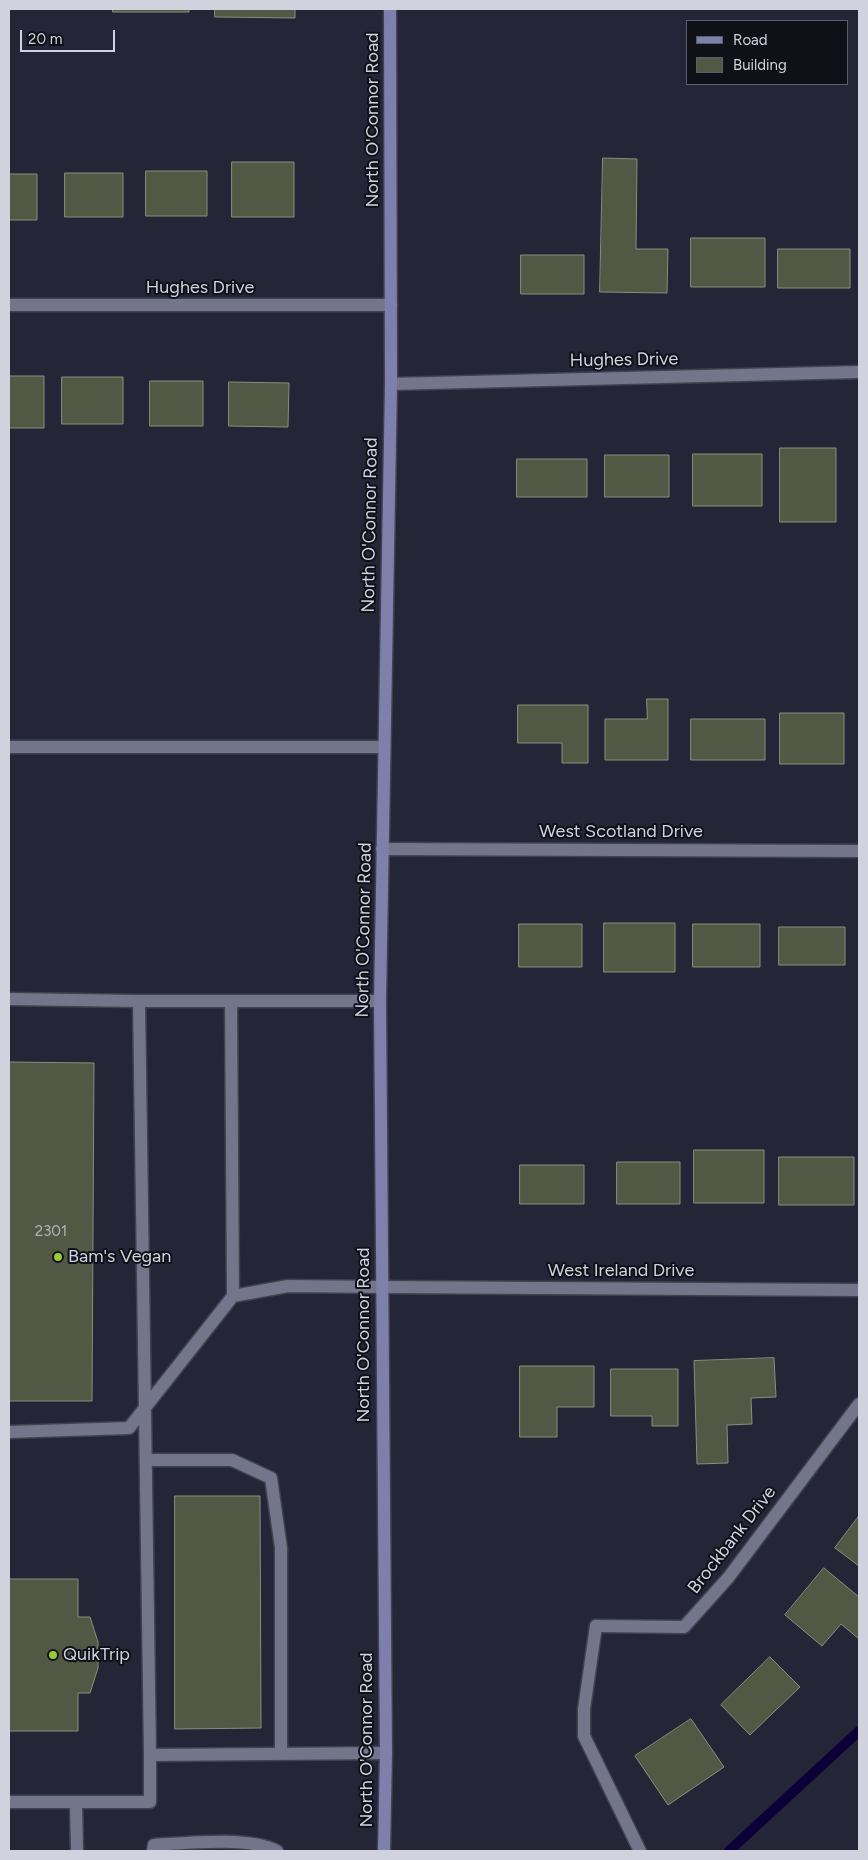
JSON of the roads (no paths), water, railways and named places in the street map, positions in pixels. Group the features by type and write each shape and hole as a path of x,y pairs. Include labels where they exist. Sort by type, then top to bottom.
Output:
{"main road":[{"name":"North O'Connor Road","path":"384,1851 386,1753 380,1000 391,384 390,9"}],"street":[{"name":"Hughes Drive","path":"9,305 391,305"},
{"name":"Hughes Drive","path":"391,384 859,372"},
{"path":"9,747 384,747"},
{"name":"West Scotland Drive","path":"382,849 859,851"},
{"path":"9,999 380,1000"},
{"path":"9,1802 150,1802 139,1000"},
{"path":"9,1432 129,1428 233,1296 231,1000"},
{"name":"West Ireland Drive","path":"233,1296 288,1286 859,1290"},
{"name":"Brockbank Drive","path":"640,1851 584,1736 584,1709 596,1626 684,1627 728,1578 859,1404"},
{"path":"146,1460 232,1460 272,1478 281,1548 281,1754"},
{"path":"150,1755 386,1753"},
{"path":"76,1802 77,1851"},
{"path":"153,1851 154,1845 200,1842 241,1842 277,1851"}],"waterway":[{"path":"729,1851 859,1731"}],"place":[{"name":"Bam's Vegan","path":"58,1257"},
{"name":"QuikTrip","path":"53,1655"}]}
